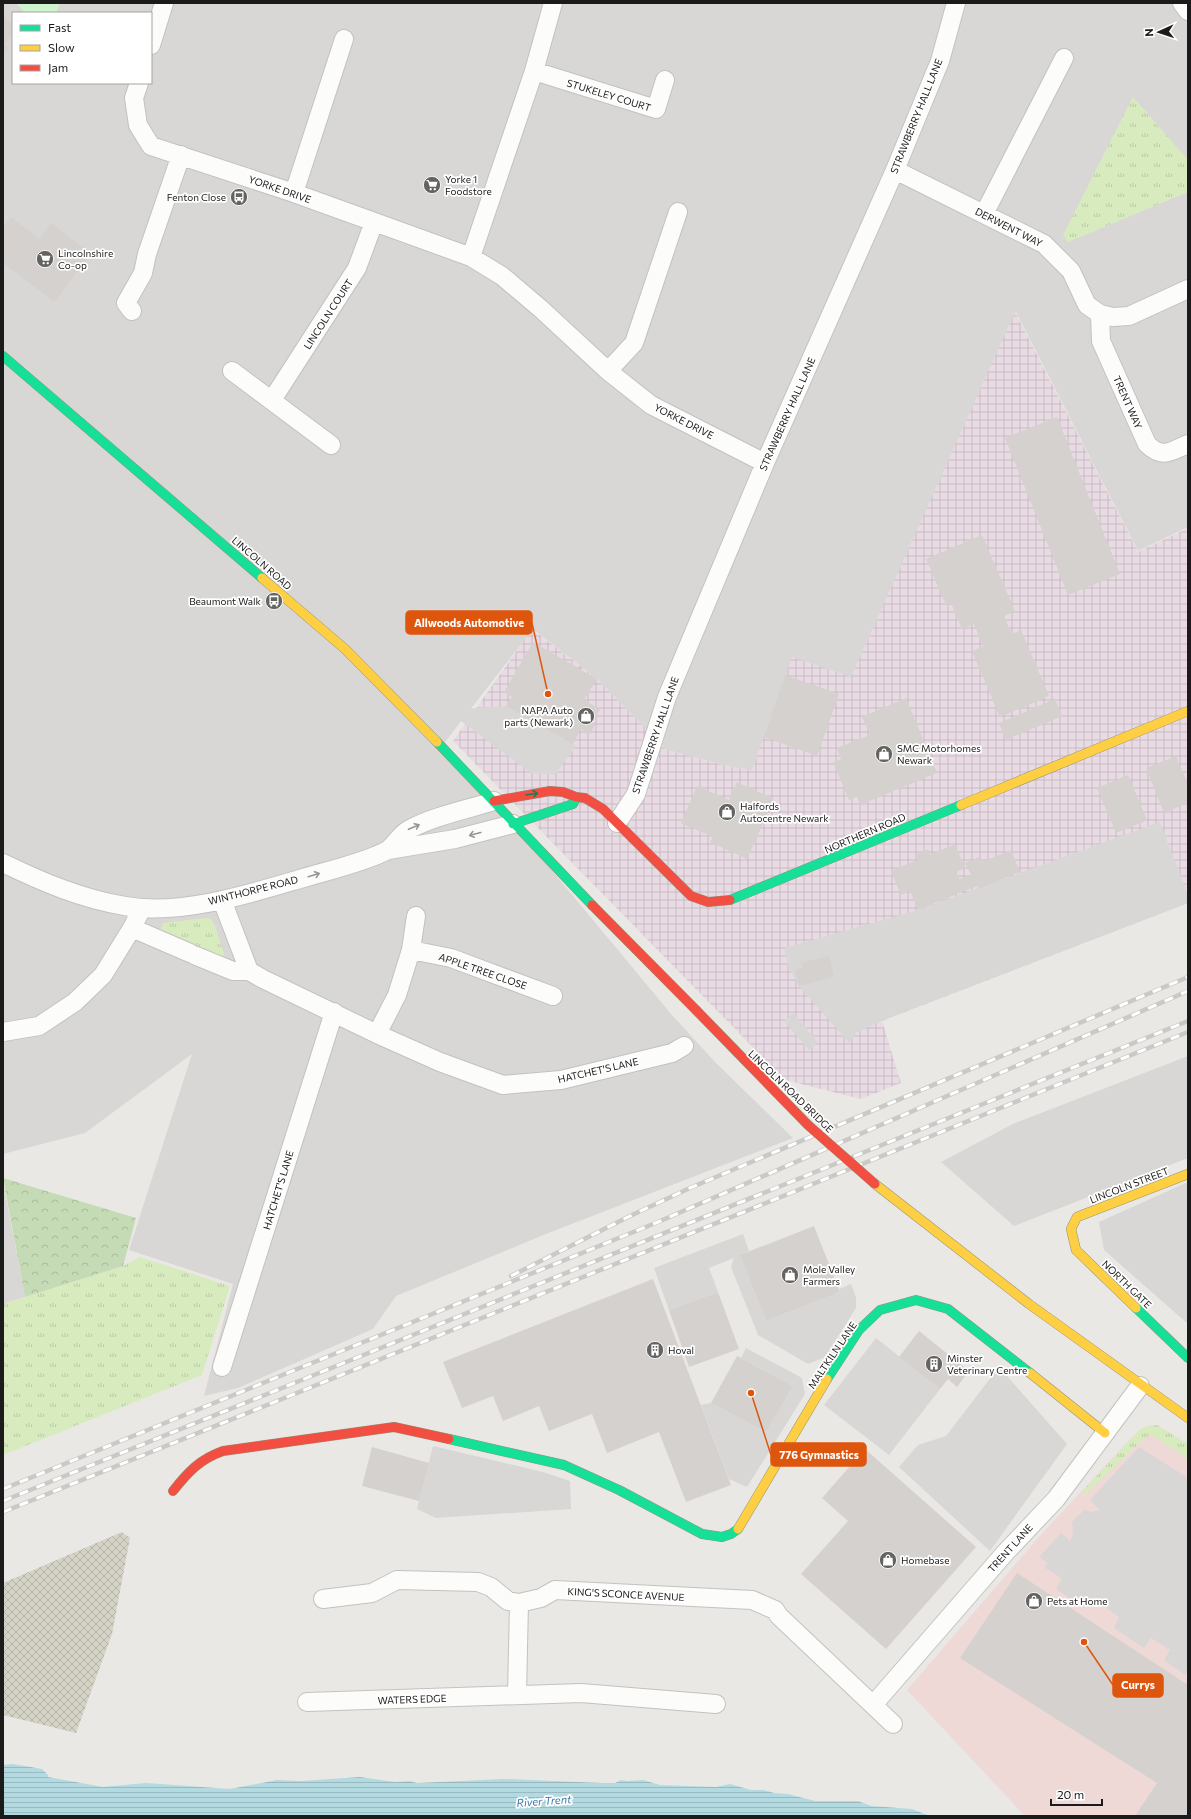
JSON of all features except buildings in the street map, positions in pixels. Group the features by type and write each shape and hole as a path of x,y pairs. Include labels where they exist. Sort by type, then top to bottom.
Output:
{"street":[{"path":"152,42 164,3"},
{"path":"471,257 534,71 552,3"},
{"name":"STRAWBERRY HALL LANE","path":"617,823 636,794 666,697 940,61 956,3"},
{"path":"1182,3 1188,11"},
{"path":"294,193 344,38"},
{"path":"984,214 1064,58"},
{"name":"STUKELEY COURT","path":"534,71 656,109 665,80"},
{"name":"YORKE DRIVE","path":"139,84 134,98 138,125 152,146 294,193 471,257 502,276 513,285 608,371 651,405 766,462"},
{"path":"132,311 126,303 143,273 147,254 180,156"},
{"name":"DERWENT WAY","path":"894,170 1044,244 1071,271 1087,305 1100,314"},
{"path":"608,371 634,343 678,212"},
{"name":"LINCOLN COURT","path":"272,400 357,268 374,222"},
{"path":"1100,314 1112,317 1129,316 1188,289"},
{"name":"TRENT WAY","path":"1100,314 1101,341 1146,444 1155,452 1167,453 1188,444"},
{"name":"LINCOLN ROAD","path":"3,356 345,649 494,801 513,824"},
{"path":"232,371 331,445"},
{"name":"NORTHERN ROAD","path":"494,801 550,791 563,792 576,798 584,798 594,802 691,896 702,903 716,904 736,898 1188,711"},
{"path":"513,824 573,804 576,798"},
{"name":"WINTHORPE ROAD","path":"388,850 406,831 431,820 494,801"},
{"name":"WINTHORPE ROAD","path":"3,863 70,893 125,906 167,908 222,900 289,882 388,850 455,839 513,824"},
{"name":"LINCOLN ROAD BRIDGE","path":"513,824 560,874 808,1125 875,1184 965,1257 1140,1386 1188,1418"},
{"path":"222,900 249,971"},
{"path":"3,1032 39,1026 74,1002 103,975 132,928 142,908"},
{"path":"378,1034 397,995 411,950 416,916"},
{"name":"HATCHET'S LANE","path":"132,928 233,971 249,971 378,1034 440,1062 502,1085 561,1080 672,1053 684,1046"},
{"name":"APPLE TREE CLOSE","path":"411,950 451,958 553,996"},
{"name":"HATCHET'S LANE","path":"222,1367 334,1012"},
{"name":"LINCOLN STREET","path":"1077,1217 1188,1174"},
{"name":"NORTH GATE","path":"1077,1217 1071,1230 1076,1250 1188,1358"},
{"name":"MALTKILN LANE","path":"173,1491 195,1463 223,1451 394,1427 564,1465 619,1490 702,1534 722,1537 732,1534 739,1528 825,1382 859,1330 880,1310 916,1300 948,1309 1105,1433"},
{"name":"TRENT LANE","path":"873,1705 1005,1553 1056,1499 1140,1386"},
{"path":"323,1598 372,1593 397,1580 478,1582 491,1587 508,1601 519,1603 517,1695"},
{"name":"KING'S SCONCE AVENUE","path":"519,1603 540,1598 555,1590 752,1600 775,1610 779,1616 893,1724"},
{"name":"WATERS EDGE","path":"307,1702 581,1693 716,1704"}],"shaded area":[{"path":"3,3 1188,3 1188,527 1138,551 1016,312 851,678 756,759 752,770 731,767 667,750 597,679 533,629 445,742 672,1015 715,1062 793,1138 546,1234 396,1296 373,1329 238,1388 204,1396 233,1284 129,1250 192,1054 85,1133 3,1154"},
{"path":"3,270 50,311 25,349 3,330"},
{"path":"1015,312 1138,552 1188,528 1188,903 882,1021 901,1083 861,1099 785,1080 453,741 532,629 597,679 667,750 731,767 752,770 792,657 851,677"},
{"path":"506,706 576,746 555,775 531,773 457,718 464,709"},
{"path":"1160,822 1188,895 1188,903 881,1021 856,1033 849,1043 799,986 788,966 784,948 918,910"},
{"path":"793,1013 818,1042 809,1050 784,1021"},
{"path":"1188,1056 1188,1158 1014,1226 941,1162 1013,1124"},
{"path":"3,1182 25,1297 3,1304"},
{"path":"1188,1182 1188,1324 1104,1250 1099,1222"},
{"path":"743,1234 749,1251 740,1255 766,1321 840,1292 839,1289 851,1284 856,1297 856,1308 825,1357 808,1364 758,1335 731,1267 734,1258 709,1268 718,1292 669,1310 654,1268"},
{"path":"876,1338 940,1389 889,1455 824,1405"},
{"path":"746,1348 802,1378 805,1394 747,1487 729,1479 701,1405 711,1403 766,1432 793,1386 737,1356 741,1358"},
{"path":"999,1367 1067,1444 990,1551 899,1467 918,1445 946,1436"},
{"path":"1157,1425 1188,1444 1188,1816 1025,1816 907,1690 1038,1538 1132,1437 1147,1426"},
{"path":"433,1446 543,1472 570,1481 571,1509 436,1518 417,1509"},
{"path":"1139,1447 1188,1478 1188,1670 1185,1675 1164,1660 1170,1650 1151,1638 1144,1648 1114,1628 1119,1617 1092,1598 1084,1608 1056,1589 1062,1579 1044,1567 1048,1563 1039,1557 1061,1533 1070,1541 1073,1534 1072,1522 1085,1509 1091,1512 1100,1510 1090,1500"},
{"path":"122,1532 130,1538 112,1634 76,1733 3,1715 3,1583"}],"green space":[{"path":"16,3 60,3 56,12 24,12"},
{"path":"1133,97 1188,160 1188,192 1068,242 1063,235"},
{"path":"206,918 211,919 215,926 226,960 160,932 163,923"},
{"path":"3,1178 136,1218 123,1266 25,1297"},
{"path":"140,1257 230,1286 202,1375 3,1455 3,1304 123,1266"},
{"path":"1157,1425 1188,1444 1188,1459 1152,1435 1146,1437 1083,1497 1084,1490 1139,1430 1147,1426"}],"water":[{"name":"River Trent","path":"13,1764 42,1769 48,1777 103,1787 146,1783 230,1789 277,1780 301,1781 360,1777 395,1782 410,1781 417,1783 505,1779 602,1783 615,1783 621,1780 643,1780 660,1785 716,1787 730,1784 751,1790 764,1790 774,1793 788,1794 815,1801 858,1801 871,1806 912,1809 930,1816 3,1816 3,1765"}],"railway":[{"path":"511,1276 630,1216 690,1188 1188,977"},
{"path":"3,1489 658,1222 1188,991"},
{"path":"3,1501 1188,1021"},
{"path":"3,1512 1188,1032"}],"traffic: fast":[{"path":"3,356 262,578"},
{"path":"437,742 592,905"},
{"path":"513,824 573,804 576,797"},
{"path":"730,900 961,805"},
{"path":"827,1379 859,1330 880,1310 916,1300 948,1309 1030,1373"},
{"path":"1136,1308 1188,1358"},
{"path":"449,1439 564,1465 619,1490 702,1534 722,1537 731,1534 738,1529"}],"traffic: slow":[{"path":"262,578 345,649 437,742"},
{"path":"961,805 1188,711"},
{"path":"1136,1308 1076,1250 1071,1229 1077,1217 1188,1174"},
{"path":"875,1184 1029,1304 1188,1418"},
{"path":"1030,1373 1105,1433"},
{"path":"738,1529 827,1379"}],"traffic: jam":[{"path":"494,801 550,791 563,792 576,797 585,798 603,809 691,896 708,902 730,900"},
{"path":"592,905 696,1010"},
{"path":"696,1010 808,1125 875,1184"},
{"path":"173,1491 201,1462 223,1451 394,1427 449,1439"}],"place":[{"name":"Yorke 1 Foodstore","path":"432,185"},
{"name":"Fenton Close","path":"239,197"},
{"name":"Lincolnshire Co-op","path":"45,259"},
{"name":"Beaumont Walk","path":"274,601"},
{"name":"Allwoods Automotive","path":"548,694"},
{"name":"NAPA Auto parts (Newark)","path":"586,716"},
{"name":"SMC Motorhomes Newark","path":"884,754"},
{"name":"Halfords Autocentre Newark","path":"727,812"},
{"name":"Mole Valley Farmers","path":"790,1275"},
{"name":"Hoval","path":"655,1350"},
{"name":"Minster Veterinary Centre","path":"934,1364"},
{"name":"776 Gymnastics","path":"751,1393"},
{"name":"Homebase","path":"888,1560"},
{"name":"Pets at Home","path":"1034,1601"},
{"name":"Currys","path":"1084,1642"}]}
